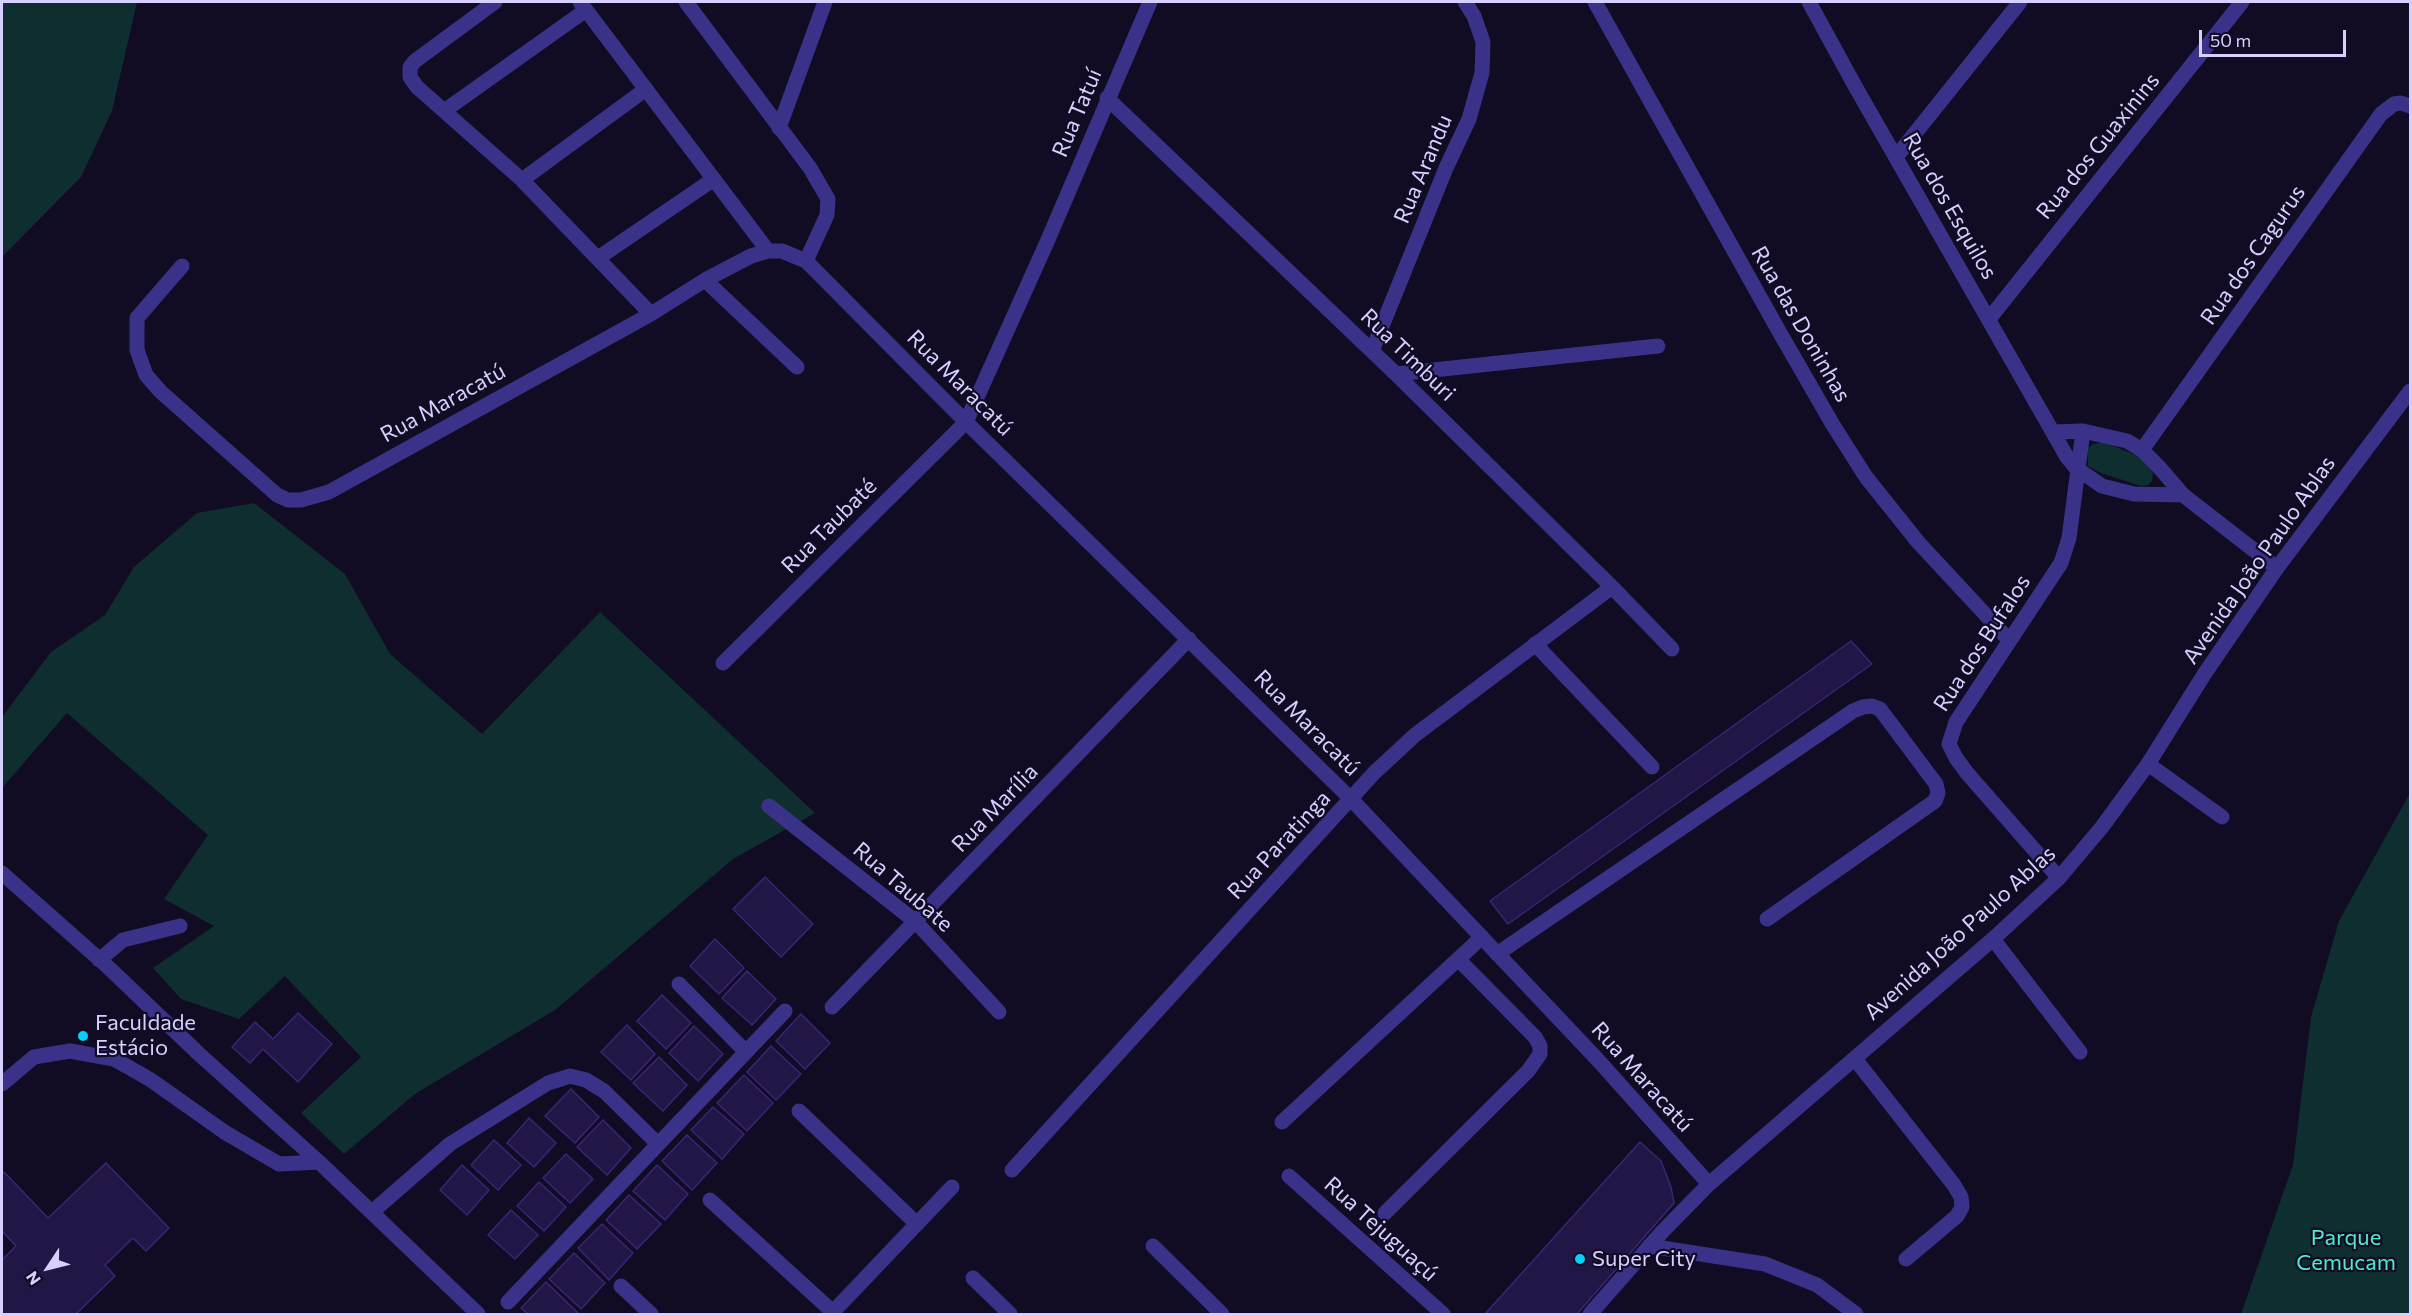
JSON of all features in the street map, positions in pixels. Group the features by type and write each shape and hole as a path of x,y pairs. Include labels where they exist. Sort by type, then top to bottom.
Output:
{"street":[{"path":"495,2 415,61 410,67 410,77 417,87 522,180 651,314"},
{"path":"686,2 810,168 828,199 827,215 806,261"},
{"path":"779,128 825,2"},
{"name":"Rua Tatuí","path":"966,422 1047,242 1150,2"},
{"name":"Rua Arandu","path":"1372,351 1446,168 1469,119 1482,73 1483,42 1474,16 1465,2"},
{"name":"Rua das Doninhas","path":"1595,2 1833,425 1861,468 1918,542 2009,640"},
{"name":"Rua dos Esquilos","path":"1809,2 2067,457 2076,468 2103,486 2134,494 2183,495"},
{"path":"1896,157 2020,2"},
{"name":"Rua dos Guaxinins","path":"1989,319 2242,2"},
{"path":"444,111 583,6 768,250"},
{"path":"522,180 646,89"},
{"name":"Rua Timburi","path":"1107,98 1396,374 1672,649"},
{"name":"Rua dos Cagurus","path":"2142,450 2381,114 2394,104 2401,103 2410,106"},
{"path":"598,258 714,179"},
{"name":"Rua Maracatú","path":"182,266 137,318 137,350 146,375 161,392 277,495 288,500 301,500 329,492 651,314 705,280 751,256 768,250 782,251 806,261 966,422 1351,799 1597,1059 1709,1184"},
{"path":"705,280 797,367"},
{"path":"1396,374 1658,346"},
{"name":"Avenida João Paulo Ablas","path":"1593,1313 1649,1246 1709,1184 1993,939 2059,878 2097,833 2148,764 2205,673 2277,568 2410,391"},
{"path":"2393,414 2410,414"},
{"name":"Rua Taubaté","path":"723,663 966,422"},
{"path":"2054,432 2083,431 2113,436 2142,450 2183,495 2277,568"},
{"name":"Rua dos Bufalos","path":"2059,878 1967,773 1949,744 1956,722 2061,563 2069,538 2076,468 2083,431"},
{"name":"Rua Paratinga","path":"1012,1170 1374,773 1415,735 1612,587"},
{"name":"Rua Marília","path":"832,1007 1189,639"},
{"path":"1535,644 1652,766"},
{"path":"1497,954 1853,711 1872,706 1880,709 1936,784 1938,793 1935,801 1767,920"},
{"path":"2148,764 2222,817"},
{"name":"Rua Taubate","path":"769,806 916,922 999,1012"},
{"path":"2,873 320,1162 478,1314"},
{"path":"99,960 123,940 180,926"},
{"path":"1282,1122 1482,937"},
{"path":"1993,939 2080,1052"},
{"path":"1385,1213 1528,1071 1540,1054 1540,1046 1535,1037 1458,959"},
{"path":"679,984 745,1051"},
{"path":"508,1302 784,1011"},
{"path":"2,1084 33,1057 70,1051 114,1059 151,1080 226,1133 279,1164 320,1162"},
{"path":"1855,1059 1961,1197 1962,1207 1957,1216 1906,1259"},
{"path":"372,1212 450,1144 548,1083 570,1076 586,1080 604,1091 658,1144"},
{"path":"799,1111 917,1224"},
{"name":"Rua Tejuguaçú","path":"1289,1176 1443,1314"},
{"path":"710,1200 832,1313 952,1187"},
{"path":"1154,1246 1222,1314"},
{"path":"1649,1246 1765,1264 1817,1286 1856,1314"},
{"path":"973,1278 1010,1314"},
{"path":"621,1286 651,1314"}],"green space":[{"path":"2,2 137,2 112,111 81,177 2,257"},
{"path":"2104,442 2140,457 2151,468 2152,481 2148,485 2141,486 2101,473 2088,466 2088,448 2093,444"},
{"path":"254,503 345,574 390,654 482,734 600,612 815,813 733,859 555,1010 415,1094 344,1154 301,1113 361,1057 285,976 239,1019 181,999 153,968 214,926 164,899 208,835 67,713 2,788 2,717 51,652 105,615 134,567 197,513"},
{"name":"Parque Cemucam","path":"2410,793 2410,1314 2241,1314 2293,1165 2311,1017 2339,921"}],"building":[{"path":"1851,641 1872,664 1508,924 1490,901"},
{"path":"765,877 813,924 781,957 733,909"},
{"path":"715,939 744,968 719,994 690,966"},
{"path":"747,971 776,999 752,1025 722,998"},
{"path":"662,995 691,1023 666,1049 637,1021"},
{"path":"298,1013 332,1044 298,1082 263,1049 250,1063 232,1047 255,1022 273,1039"},
{"path":"801,1014 830,1043 805,1069 776,1041"},
{"path":"627,1025 655,1054 631,1080 601,1052"},
{"path":"694,1026 723,1054 698,1081 669,1053"},
{"path":"771,1046 801,1074 776,1100 747,1072"},
{"path":"659,1057 687,1085 663,1111 633,1083"},
{"path":"744,1075 773,1103 747,1131 717,1103"},
{"path":"571,1089 599,1117 575,1143 545,1116"},
{"path":"713,1107 744,1134 722,1159 691,1130"},
{"path":"529,1118 556,1143 534,1167 507,1143"},
{"path":"603,1120 631,1148 607,1175 577,1147"},
{"path":"687,1135 717,1163 692,1190 662,1161"},
{"path":"494,1140 521,1165 498,1190 471,1165"},
{"name":"Super City","path":"1640,1142 1661,1161 1671,1187 1674,1203 1577,1314 1485,1314"},
{"path":"566,1154 593,1179 570,1203 543,1178"},
{"path":"106,1163 169,1228 146,1251 133,1238 105,1265 115,1276 76,1314 2,1314 2,1260 16,1246 2,1231 2,1175 4,1172 48,1218"},
{"path":"462,1165 489,1190 467,1215 440,1190"},
{"path":"657,1165 688,1194 665,1220 633,1191"},
{"path":"539,1182 566,1207 544,1231 517,1206"},
{"path":"629,1195 661,1224 637,1249 606,1220"},
{"path":"511,1210 538,1235 515,1259 488,1235"},
{"path":"602,1224 633,1253 609,1280 578,1248"},
{"path":"574,1253 605,1283 581,1309 549,1279"},
{"path":"546,1282 578,1313 528,1314 521,1308"}],"place":[{"name":"Faculdade Estácio","path":"83,1036"},
{"name":"Super City","path":"1580,1259"}]}
